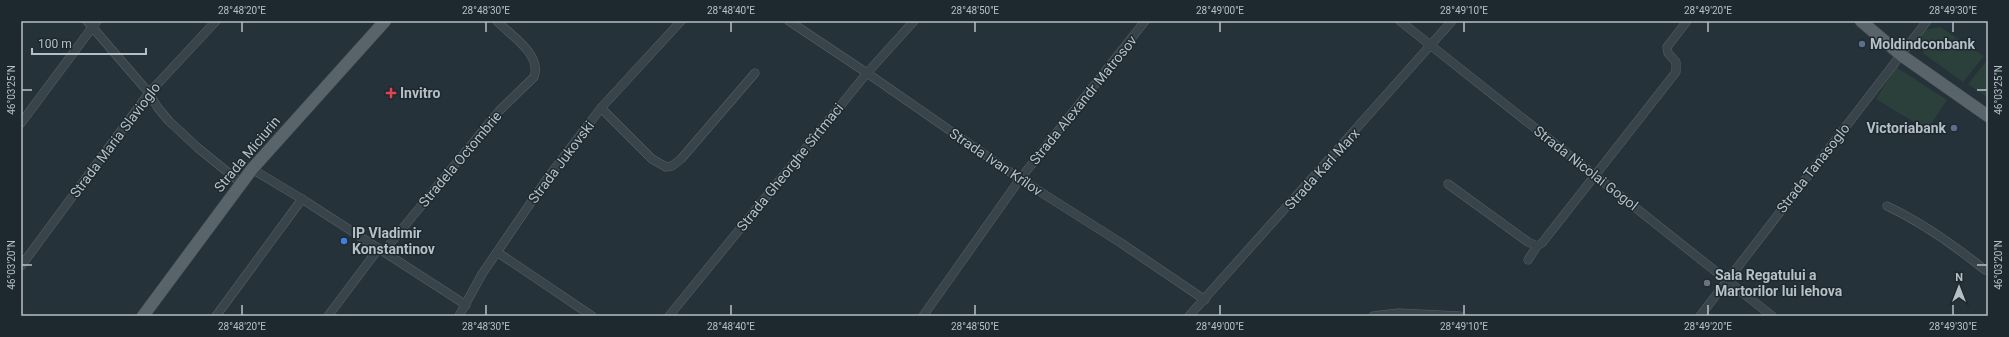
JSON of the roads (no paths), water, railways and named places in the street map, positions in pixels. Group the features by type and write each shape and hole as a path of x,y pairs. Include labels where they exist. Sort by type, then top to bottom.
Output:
{"main road":[{"name":"Strada Miciurin","path":"143,316 241,182 386,21"},
{"path":"1861,21 1901,54 1988,116"}],"street":[{"name":"Strada Maria Slavioglo","path":"21,266 148,93 216,21"},
{"name":"Stradela Octombrie","path":"328,316 381,250 499,111 534,77 537,70 532,55 497,21"},
{"name":"Strada Jukovski","path":"459,316 482,274 549,176 601,108 681,21"},
{"name":"Strada Ivan Krîlov","path":"789,21 1020,179 1121,243 1205,300"},
{"name":"Strada Gheorghe Sîrtmaci","path":"669,316 867,73 914,21"},
{"name":"Strada Alexandr Matrosov","path":"923,316 1020,179 1146,21"},
{"name":"Strada Nicolai Gogol","path":"1400,21 1772,316"},
{"name":"Strada Karl Marx","path":"1189,316 1205,300 1452,21"},
{"path":"1528,260 1537,246 1542,243 1676,72 1676,62 1668,52 1667,47 1687,21"},
{"name":"Strada Tanasoglo","path":"1700,316 1927,21"},
{"path":"21,123 92,23 169,121 198,148 241,182"},
{"path":"601,108 652,159 666,167 672,166 681,159 755,73"},
{"path":"252,169 302,199 466,305"},
{"path":"1448,184 1528,242 1537,246"},
{"path":"216,316 302,199"},
{"path":"1887,206 1916,220 1942,236 1985,270"},
{"path":"497,252 591,316"},
{"path":"1373,316 1398,313 1460,316"}],"place":[{"name":"Moldindconbank","path":"1862,44"},
{"name":"Invitro","path":"391,93"},
{"name":"Victoriabank","path":"1954,128"},
{"name":"IP Vladimir Konstantinov","path":"344,241"},
{"name":"Sala Regatului a Martorilor lui Iehova","path":"1707,283"}]}
